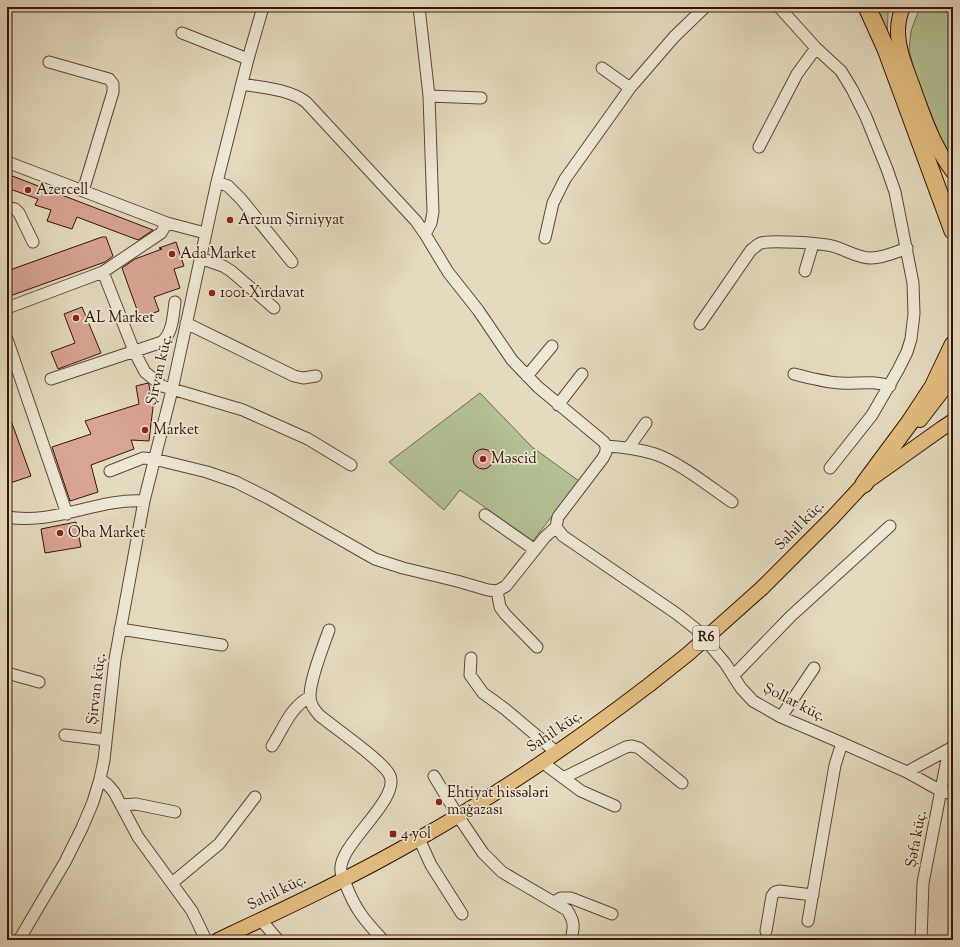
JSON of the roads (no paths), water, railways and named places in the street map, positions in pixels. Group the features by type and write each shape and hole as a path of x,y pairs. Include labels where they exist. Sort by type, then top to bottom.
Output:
{"highway":[{"path":"867,7 886,49 953,231"},
{"path":"864,484 910,422 929,393 953,345"}],"main road":[{"path":"903,7 898,29 901,54 930,134 942,157 953,172"},
{"name":"R6","path":"864,484 953,378"},
{"path":"864,484 940,429 953,422"},
{"name":"Sahil küç.","path":"218,940 343,879 419,839 542,762 615,711 688,654 762,588 864,484"}],"street":[{"name":"Şirvan küç.","path":"19,940 65,862 93,802 100,779 120,629 144,501 172,390 217,182 248,59 263,7"},
{"path":"419,7 429,96 433,212 431,223 425,234"},
{"path":"545,238 553,203 565,179 630,88 674,37 705,7"},
{"path":"780,7 816,48 841,71 866,117 895,192 913,284 914,300 911,339 907,352 890,386 872,415 830,468"},
{"path":"182,33 248,59"},
{"path":"759,147 798,74 816,48"},
{"path":"49,62 109,79 113,84 113,92 83,191"},
{"path":"602,68 630,88"},
{"path":"110,471 144,458 207,472 236,482 268,498 375,559 403,568 497,591 506,586 513,579 545,537 556,527 558,517 606,452 604,442 596,434 558,405 512,360 478,310 448,272 416,221 306,102 298,96 286,92 242,84"},
{"path":"429,96 481,98"},
{"path":"7,162 167,223 205,233"},
{"path":"217,182 228,186 241,199 292,262"},
{"path":"7,207 15,209 19,213 33,242"},
{"path":"7,308 104,272 161,233 167,223"},
{"path":"700,324 751,250 760,244 768,242 832,246 853,254 870,258 882,256 907,248"},
{"path":"805,271 813,244"},
{"path":"200,258 223,266 231,271 274,308"},
{"path":"104,272 134,351 145,372 162,386 244,410 308,439 351,465"},
{"path":"51,379 162,342 168,337 171,330 175,302"},
{"path":"186,323 294,376 304,378 316,376"},
{"path":"7,339 67,514"},
{"path":"527,376 552,346"},
{"path":"558,405 582,374"},
{"path":"794,374 821,381 840,383 880,383 890,386"},
{"path":"629,448 646,423"},
{"path":"606,446 629,448 656,454 673,462 732,502"},
{"path":"7,517 31,519 67,514 132,500 144,501"},
{"path":"485,515 535,550"},
{"path":"733,676 791,616 890,526"},
{"name":"Şollar küç.","path":"556,527 563,536 678,614 696,629 725,664 741,688 753,701 781,717 907,772 941,791 953,794"},
{"path":"497,591 500,607 537,647"},
{"path":"120,629 222,645"},
{"path":"329,630 311,686 310,697 312,706 319,715 383,765 390,776 392,786 342,861 340,870 353,903 368,925 383,940"},
{"path":"471,658 470,675 483,692 506,709 556,752"},
{"path":"781,717 814,668"},
{"path":"7,673 39,682"},
{"path":"272,746 296,707 302,701 310,697"},
{"path":"65,735 106,740"},
{"path":"808,921 835,765 842,743"},
{"path":"563,778 626,747 632,746 639,748 682,783"},
{"path":"907,772 952,746"},
{"name":"Şəfa küç.","path":"921,940 923,883 941,791 952,746"},
{"path":"542,762 581,791 615,806"},
{"path":"434,776 458,816 483,853 502,872 567,910 572,917 574,927 571,940"},
{"path":"100,779 114,792 138,837 192,911 206,940"},
{"path":"172,883 219,844 255,797"},
{"path":"120,805 136,804 175,812"},
{"path":"419,839 431,865 462,914"},
{"path":"766,931 772,896 775,892 778,891 813,895"},
{"path":"554,902 561,898 571,898 612,914"},
{"path":"261,920 278,940"}],"place":[{"name":"Azercell","path":"28,190"},
{"name":"Arzum Şirniyyat","path":"230,220"},
{"name":"Ada Market","path":"172,254"},
{"name":"1001 Xırdavat","path":"212,293"},
{"name":"AL Market","path":"76,318"},
{"name":"Market","path":"145,430"},
{"name":"Məscid","path":"483,459"},
{"name":"Oba Market","path":"60,533"},
{"name":"Ehtiyat hissələri mağazası","path":"439,802"},
{"name":"4 yol","path":"393,834"}]}
